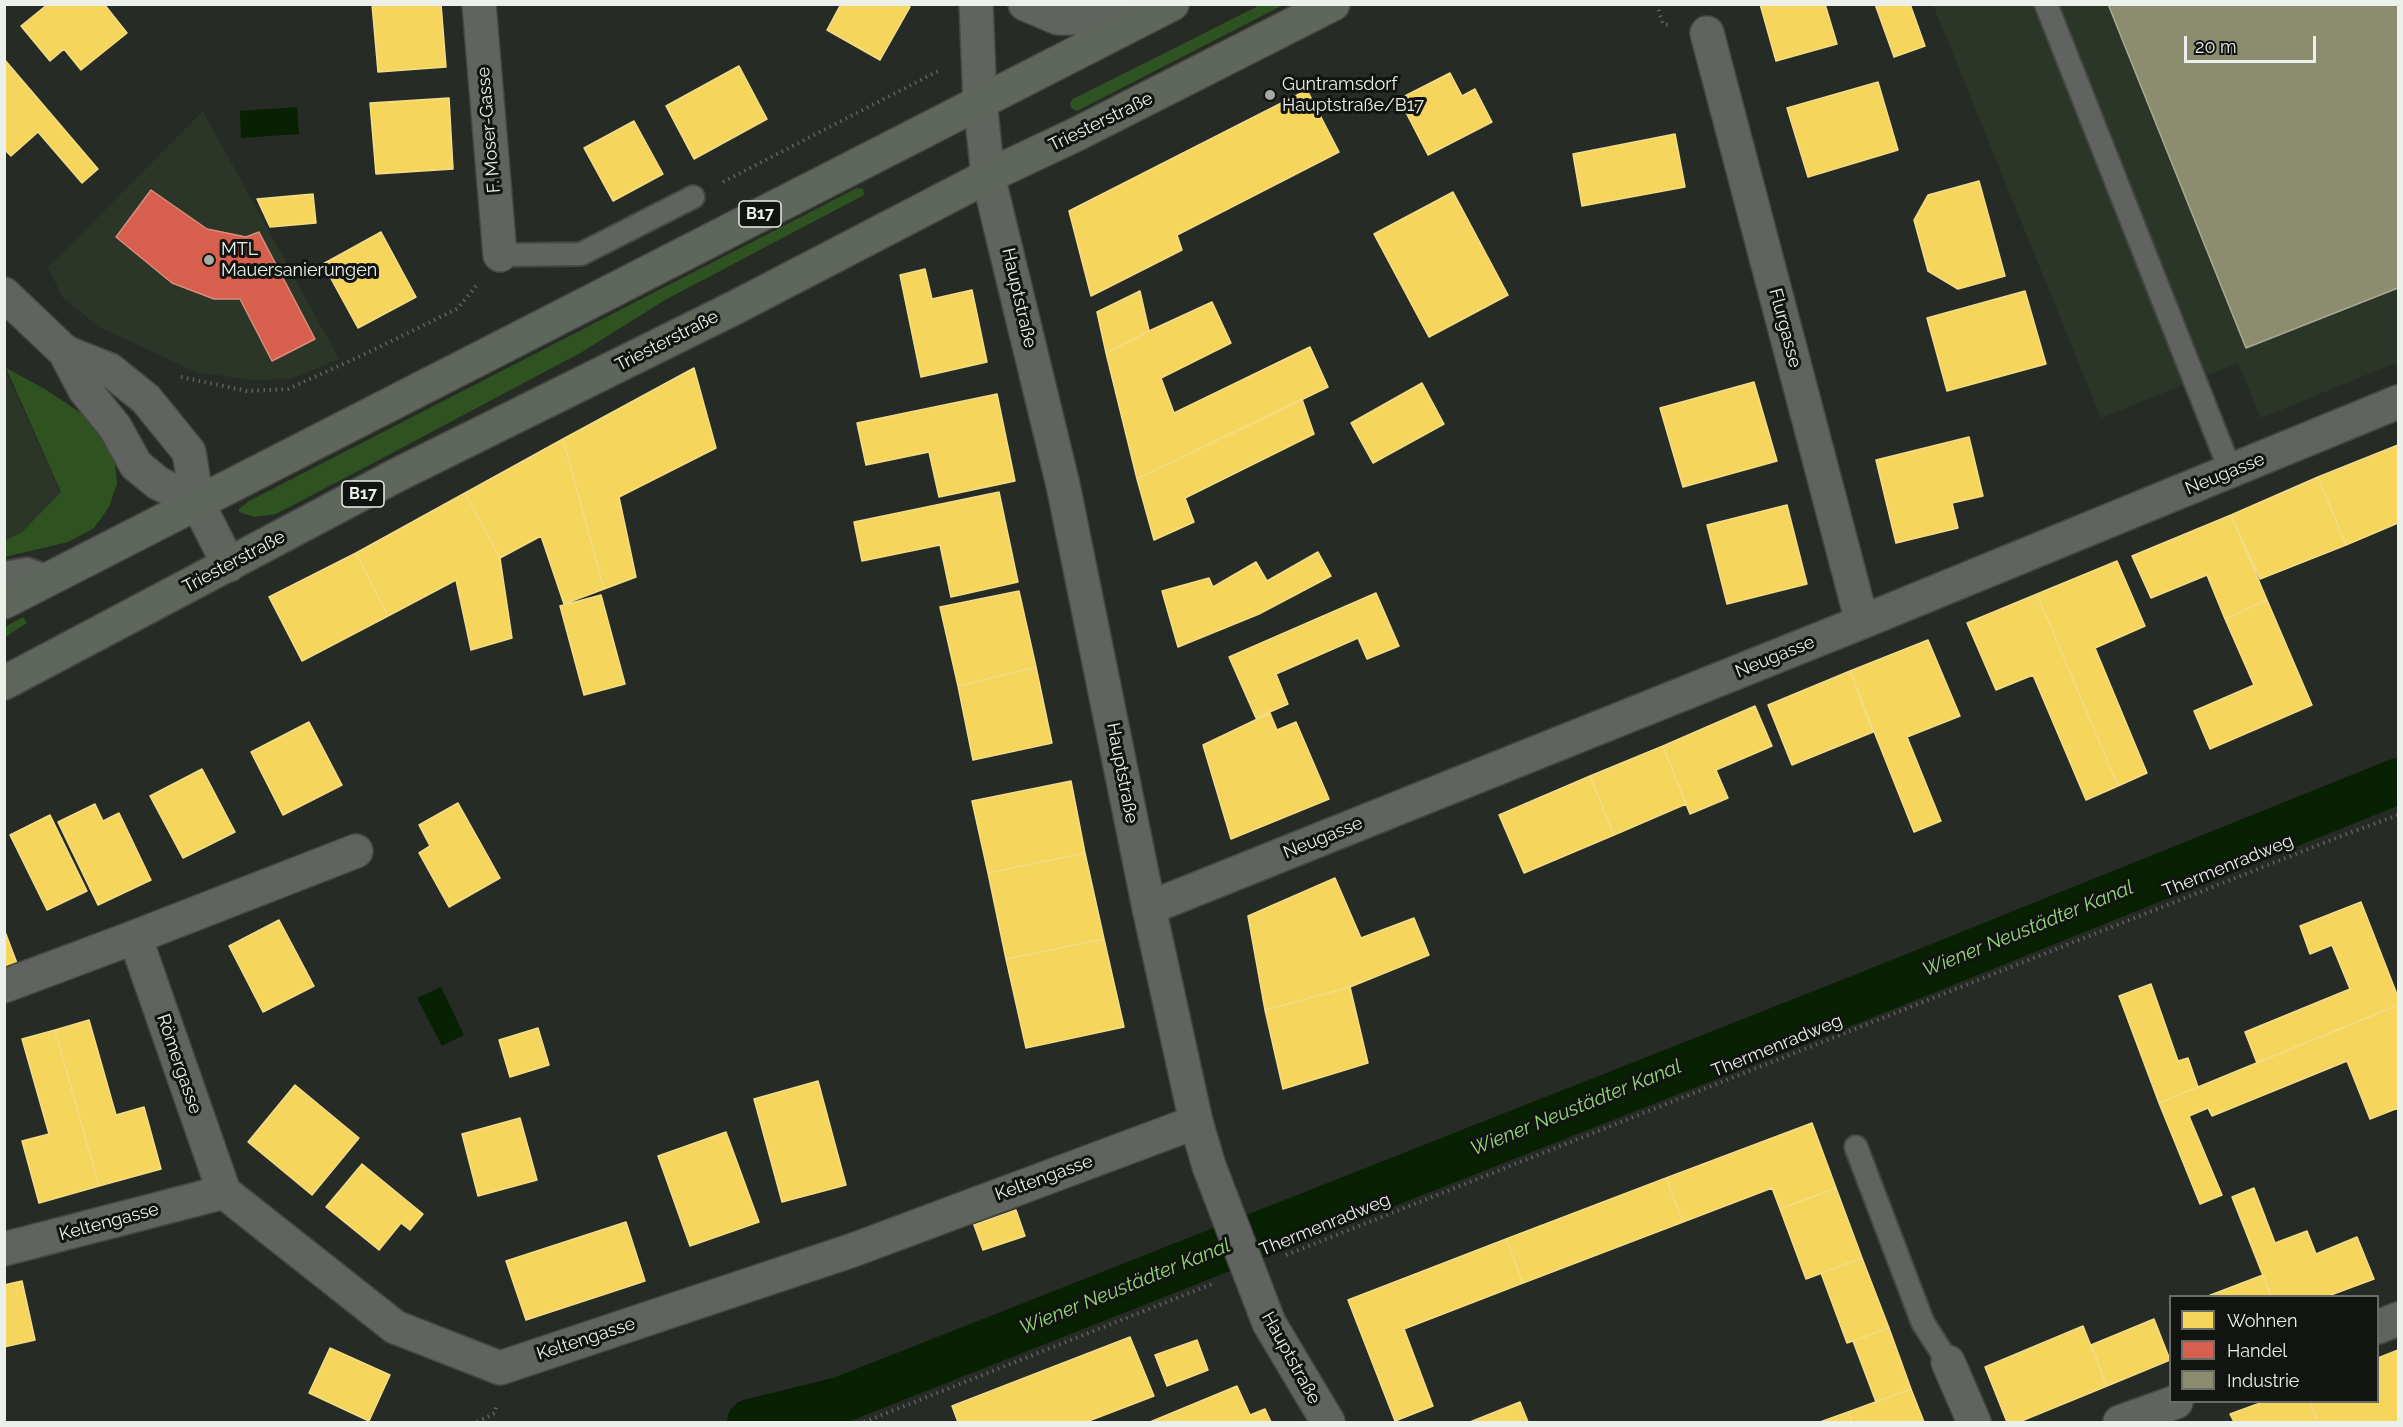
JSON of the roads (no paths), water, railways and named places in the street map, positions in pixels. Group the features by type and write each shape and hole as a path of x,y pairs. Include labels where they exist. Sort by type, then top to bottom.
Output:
{"main road":[{"name":"Triesterstraße","path":"4,682 397,475 736,307 988,176 1087,129 1333,4"},
{"name":"B17","path":"4,602 1158,9"}],"street":[{"name":"F. Moser-Gasse","path":"479,4 500,255"},
{"name":"Hauptstraße","path":"976,4 980,102 988,176 1063,485 1149,908 1196,1122 1209,1166 1269,1323 1328,1422"},
{"path":"1025,4 1058,18 1158,9"},
{"name":"Flurgasse","path":"1707,33 1862,622"},
{"path":"8,302 65,352 110,370 146,399 189,452 197,502 229,565"},
{"path":"65,352 85,390 115,427 136,465 158,483 197,502"},
{"name":"Neugasse","path":"1149,908 1862,622 2398,402"},
{"path":"4,986 356,851"},
{"name":"Römergasse","path":"135,937 224,1192"},
{"name":"Keltengasse","path":"4,1249 224,1192 395,1328 500,1368 853,1250 1196,1122"},
{"path":"2379,1327 2398,1319"},
{"path":"1948,1362 1974,1422"},
{"path":"2120,1422 2171,1403"}],"lane":[{"path":"2046,4 2231,472"},
{"path":"500,255 581,254 693,197"},
{"path":"4,573 27,569 51,578"},
{"path":"1856,1147 1923,1323 1948,1362"}],"waterway":[{"name":"Wiener Neustädter Kanal","path":"750,1422 843,1399 1864,996 2398,781"}],"place":[{"name":"Guntramsdorf Hauptstraße/B17","path":"1270,95"},
{"name":"MTL Mauersanierungen","path":"209,260"}]}
